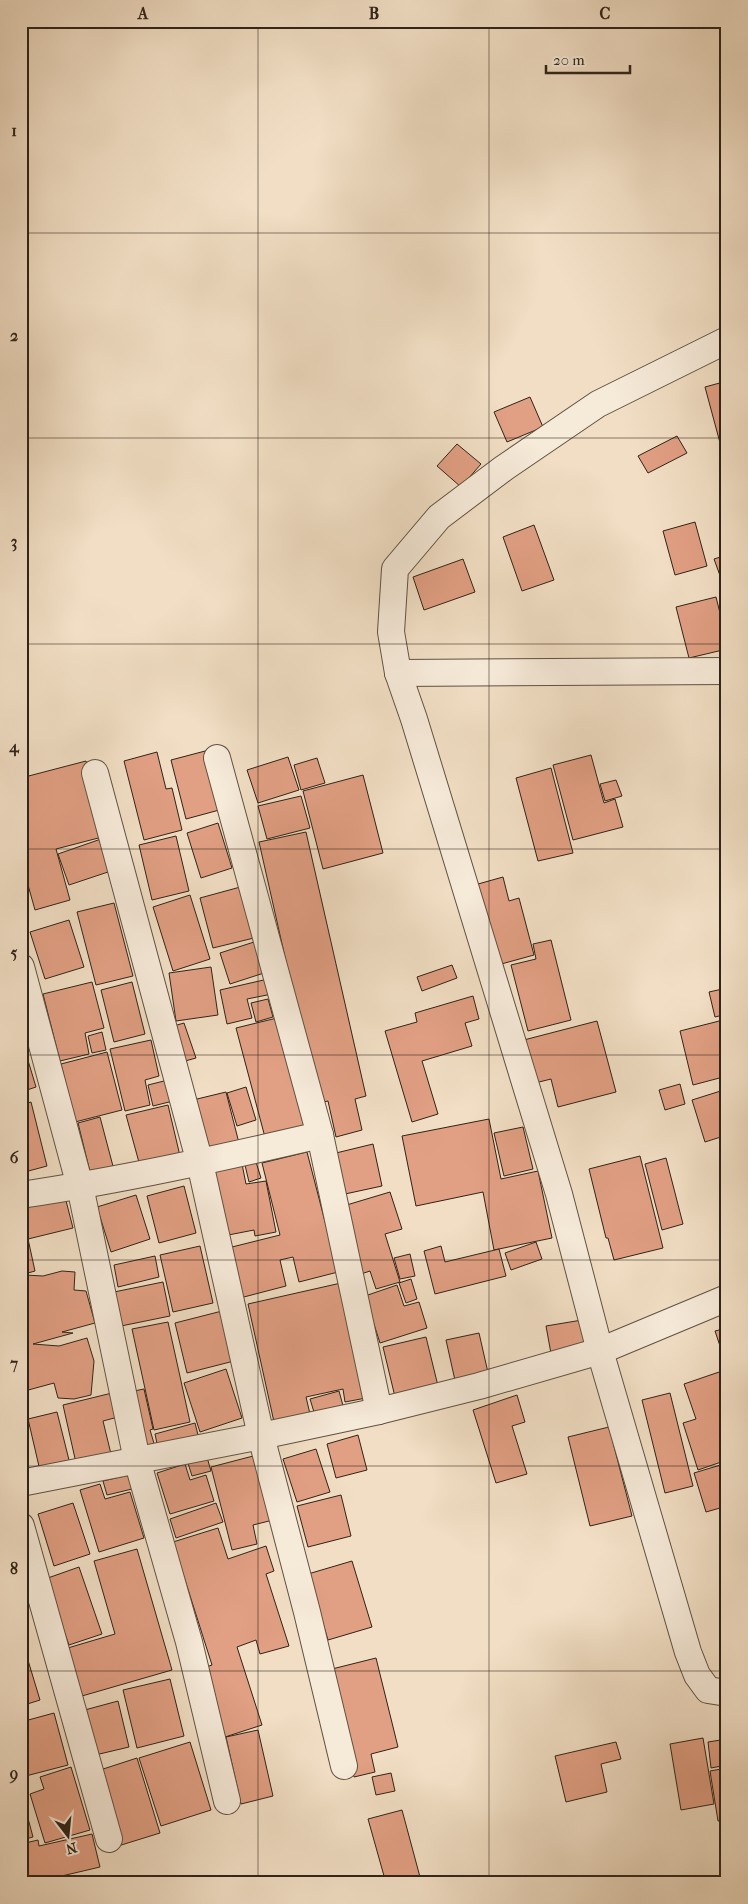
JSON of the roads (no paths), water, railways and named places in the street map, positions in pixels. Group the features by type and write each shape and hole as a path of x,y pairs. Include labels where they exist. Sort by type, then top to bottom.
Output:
{"street":[{"path":"727,340 598,404 504,468 439,517 395,569 391,632 398,673 417,728 559,1194 600,1351 696,1675 708,1690 727,1693"},
{"path":"398,673 727,671"},
{"path":"217,758 320,1134 379,1411"},
{"path":"95,773 200,1163 261,1436 307,1612 344,1766"},
{"path":"21,967 80,1186 137,1460 189,1642 227,1801"},
{"path":"21,1195 80,1186 200,1163 320,1134"},
{"path":"21,1483 379,1411 478,1386 600,1351 727,1298"},
{"path":"21,1526 109,1839"}]}
